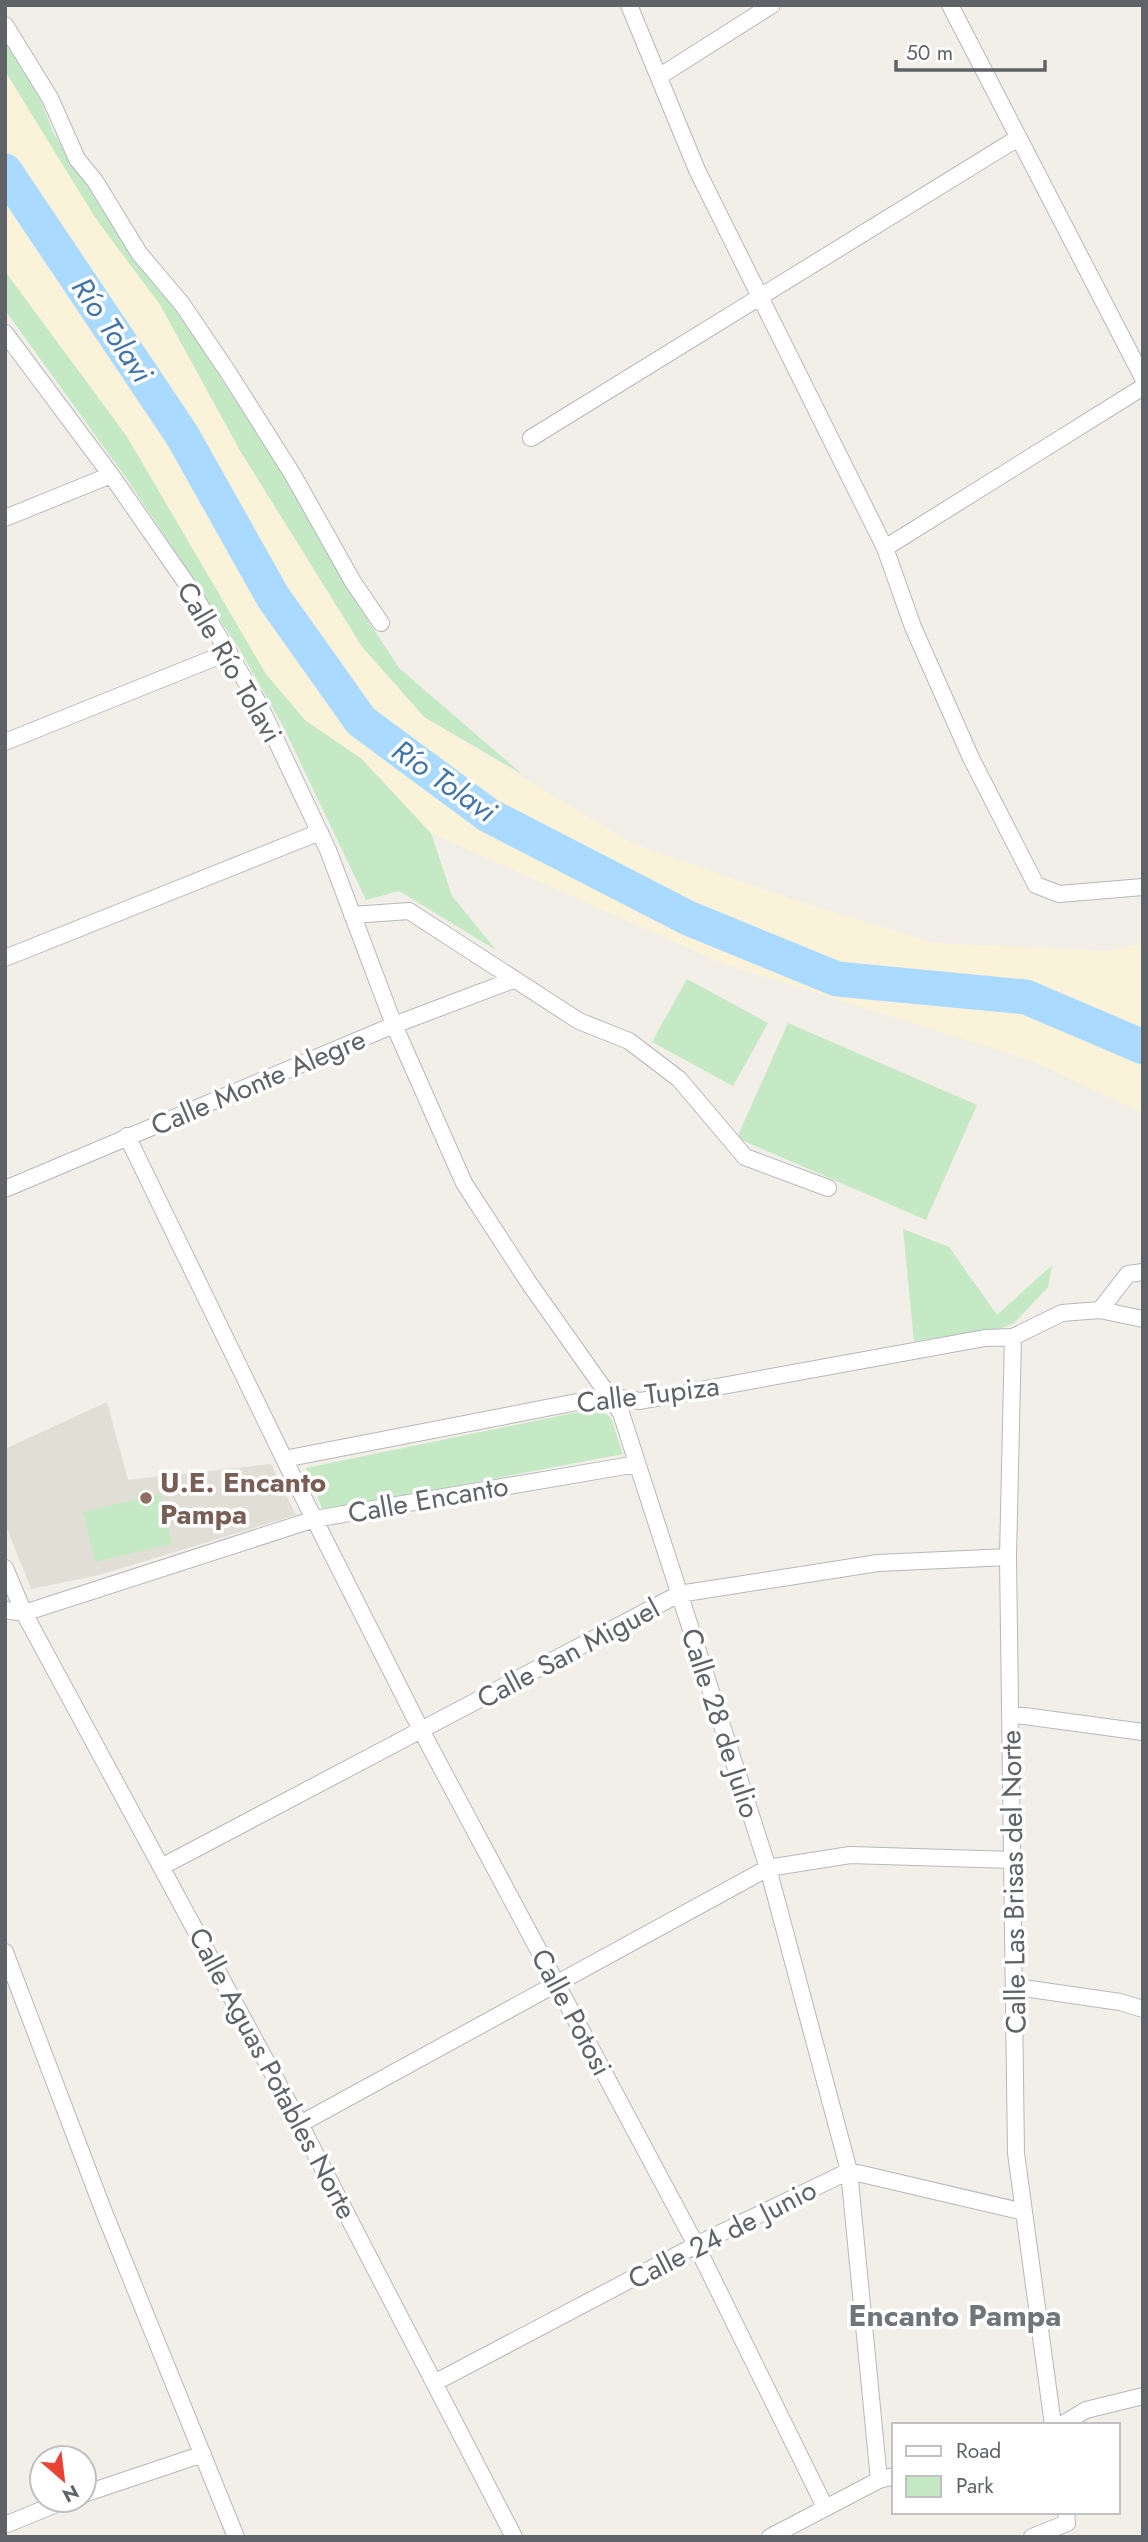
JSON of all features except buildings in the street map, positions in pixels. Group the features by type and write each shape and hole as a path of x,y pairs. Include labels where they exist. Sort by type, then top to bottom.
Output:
{"street":[{"path":"629,5 696,170 885,548 913,627 971,758 1036,885 1059,894 1143,887"},
{"path":"660,76 772,5"},
{"path":"950,5 1143,378"},
{"path":"5,25 50,99 77,159 95,181 139,253 182,304 228,372 293,475 353,582 381,623"},
{"path":"531,438 758,295 1018,138"},
{"name":"Calle Río Tolavi","path":"5,333 111,475 191,590 259,704 320,832 394,1025"},
{"path":"885,548 1143,387"},
{"path":"5,517 111,475"},
{"path":"5,742 229,652"},
{"path":"5,958 320,832"},
{"path":"352,915 409,911 579,1021 629,1041 679,1079 745,1157 828,1188"},
{"name":"Calle Monte Alegre","path":"5,1189 394,1025 513,980"},
{"name":"Calle 28 de Julio","path":"394,1025 464,1183 621,1412 768,1868 849,2171 886,2478"},
{"name":"Calle Potosi","path":"127,1136 284,1459 421,1730 696,2245 825,2507"},
{"path":"1100,1310 1128,1274 1143,1272"},
{"path":"1013,1337 1062,1313 1100,1310 1143,1319"},
{"name":"Calle Tupiza","path":"284,1459 608,1396 640,1401 985,1338 1013,1337"},
{"name":"Calle Las Brisas del Norte","path":"1013,1337 1008,1557 1016,1987 1016,2153 1053,2423"},
{"name":"Calle Encanto","path":"24,1613 315,1519 636,1464"},
{"name":"Calle San Miguel","path":"163,1866 679,1594 878,1563 1008,1557"},
{"name":"Calle Aguas Potables Norte","path":"5,1569 24,1613 300,2124 514,2537"},
{"path":"5,1610 24,1613"},
{"path":"1010,1714 1143,1732"},
{"path":"300,2124 768,1868 850,1855 1013,1860"},
{"path":"5,1952 104,2213 236,2537"},
{"path":"1016,1987 1120,2002 1143,2009"},
{"name":"Calle 24 de Junio","path":"436,2382 696,2245 849,2171 1024,2212"},
{"path":"1064,2423 1086,2410 1143,2396"},
{"path":"98,2489 203,2454"},
{"path":"770,2537 886,2478"},
{"path":"5,2525 32,2514"},
{"path":"1032,2537 1067,2523 1066,2514"}],"shaded area":[{"name":"U.E. Encanto Pampa","path":"107,1402 128,1480 271,1464 296,1515 99,1575 31,1589 5,1523 5,1449"}],"green space":[{"path":"5,41 40,99 53,132 130,253 174,305 280,470 348,590 399,668 522,774 424,717 362,647 240,451 160,305 96,219 41,134 5,71"},
{"path":"5,271 126,435 305,720 362,759 431,833 452,896 496,950 399,891 366,900 283,726 240,650 129,482 5,310"},
{"path":"687,979 768,1023 733,1086 652,1042"},
{"path":"788,1023 977,1105 926,1220 737,1138"},
{"path":"903,1229 949,1247 997,1315 1052,1265 1048,1287 1014,1323 1002,1328 914,1341"},
{"path":"598,1408 611,1418 623,1454 323,1511 306,1468"},
{"path":"161,1494 172,1544 95,1562 83,1512"}],"sand":[{"path":"5,71 96,219 160,305 240,451 362,647 424,717 631,843 791,899 935,943 1107,951 1143,943 1143,1113 1033,1061 724,964 431,833 362,759 305,720 266,674 126,435 5,271"}],"waterway":[{"name":"Río Tolavi","path":"5,171 182,435 273,597 361,721 488,815 688,918 837,979 1026,997 1143,1047"}],"place":[{"name":"U.E. Encanto Pampa","path":"146,1498"}],"district":[{"name":"Encanto Pampa","path":"955,2316"}]}
